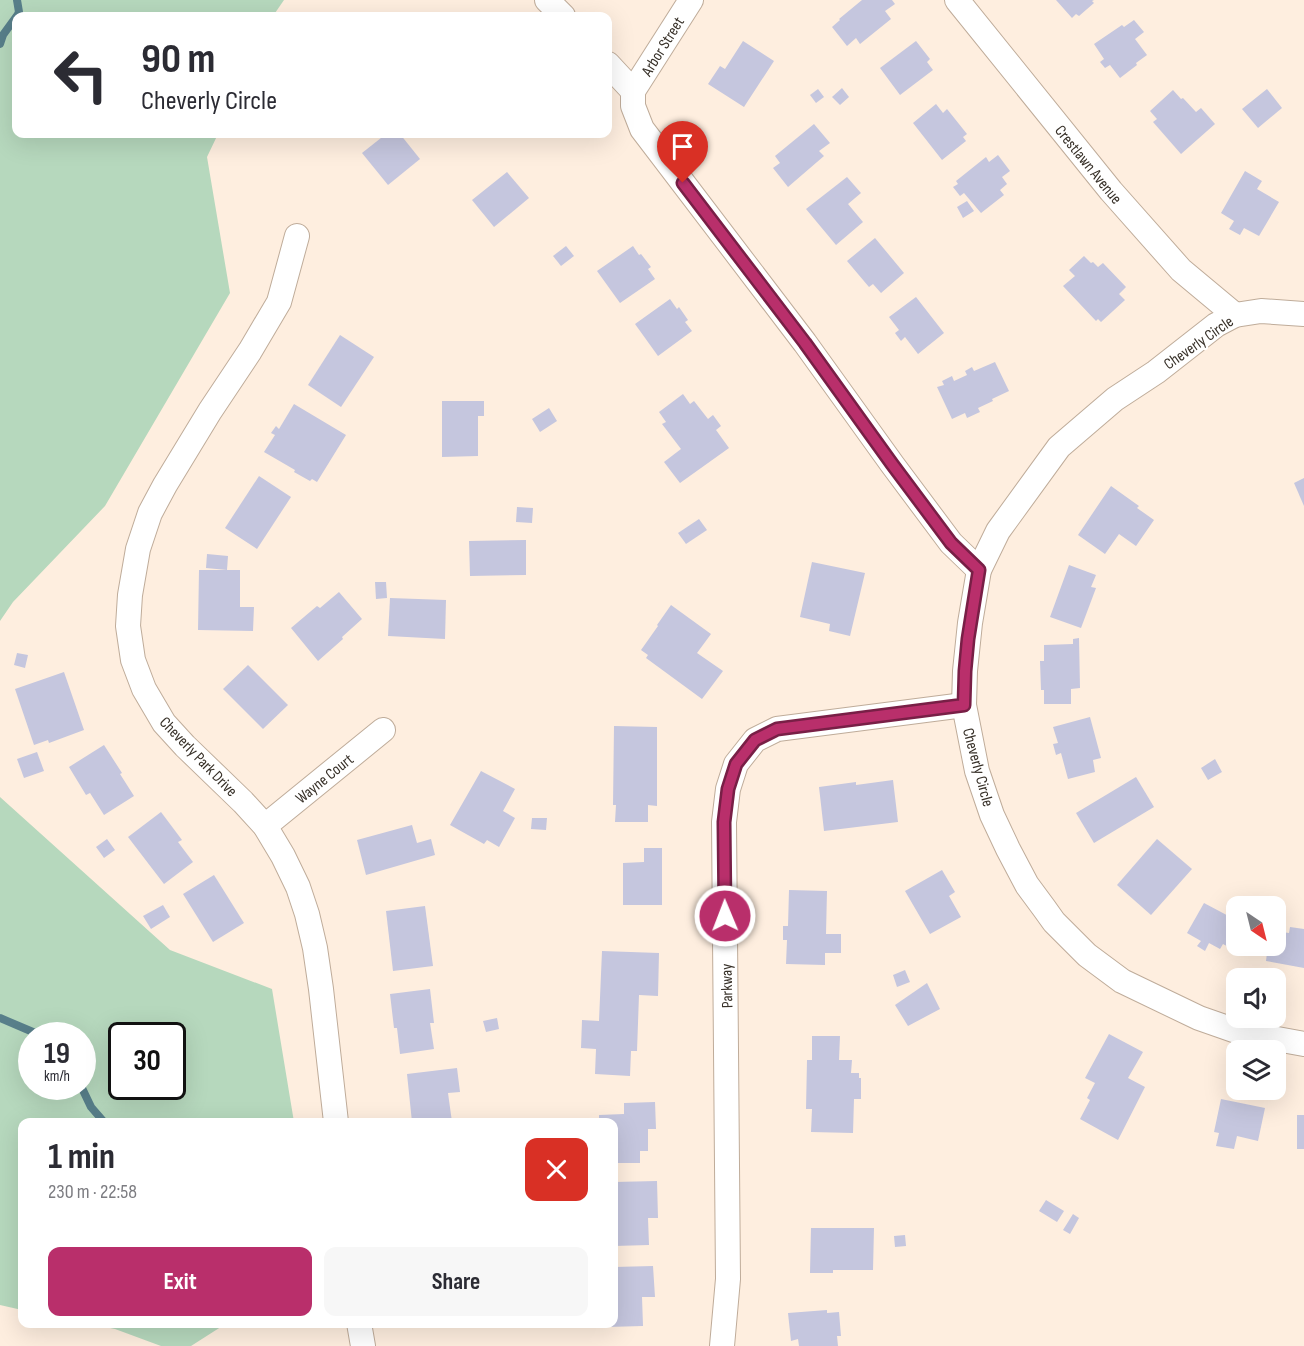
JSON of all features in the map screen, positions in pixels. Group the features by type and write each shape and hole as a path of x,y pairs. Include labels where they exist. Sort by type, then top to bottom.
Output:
{"street":[{"path":"548,0 559,12"},
{"name":"Arbor Street","path":"633,91 691,0"},
{"name":"Crestlawn Avenue","path":"957,0 1111,191 1181,270 1235,315"},
{"path":"612,68 633,91 633,106 642,129 805,343 951,543 979,570"},
{"name":"Cheverly Park Drive","path":"297,236 279,302 150,513 138,549 130,595 128,626 133,660 144,689 164,723 265,826 298,887 315,948 336,1118"},
{"name":"Cheverly Circle","path":"1304,314 1261,311 1235,315 1216,325 1156,372 1115,399 1059,447 998,531 979,570 969,632 964,705 977,771 992,815 1004,841 1027,885 1054,922 1087,955 1122,981 1199,1018 1239,1032 1304,1044"},
{"name":"Parkway","path":"722,1346 728,1279 724,822 728,789 736,764 755,740 777,729 964,705"},
{"name":"Wayne Court","path":"265,826 383,730"},
{"path":"360,1328 363,1346"}],"green space":[{"path":"0,0 284,0 276,12 12,12 12,138 216,138 207,157 230,293 105,506 13,602 0,621"},
{"path":"0,797 170,950 272,989 293,1118 18,1118 18,1309 0,1305"},
{"path":"110,1328 219,1328 191,1346 161,1346"}],"building":[{"path":"862,0 892,0 895,4 885,11 891,19 860,44 856,38 847,46 832,27"},
{"path":"1056,0 1094,0 1092,1 1094,3 1079,16 1076,14 1072,18"},
{"path":"1134,20 1144,32 1135,39 1147,55 1120,78 1110,65 1105,68 1100,62 1104,59 1094,44 1122,25 1124,27"},
{"path":"743,41 774,61 744,107 708,84 720,66 725,69"},
{"path":"916,41 930,59 927,62 933,70 900,95 880,68"},
{"path":"842,88 849,97 840,105 832,97"},
{"path":"818,89 824,97 816,103 810,95"},
{"path":"1267,89 1282,108 1258,128 1242,109"},
{"path":"1173,90 1196,112 1201,108 1215,124 1181,154 1153,122 1157,119 1150,111"},
{"path":"936,104 943,113 947,109 967,134 963,137 966,141 942,160 913,123"},
{"path":"814,124 830,143 819,151 824,156 788,187 773,168 780,163 775,156"},
{"path":"381,138 403,138 420,159 388,185 362,153"},
{"path":"998,155 1010,171 1002,177 1007,184 1000,190 1004,195 981,213 964,193 960,196 953,187 958,184 956,181 986,157 989,162"},
{"path":"1245,171 1262,181 1257,189 1279,202 1259,236 1244,228 1240,235 1229,229 1234,221 1221,213"},
{"path":"507,172 529,198 494,227 472,200"},
{"path":"847,177 861,193 848,204 863,222 836,245 806,209"},
{"path":"967,201 974,211 963,218 957,207"},
{"path":"875,238 904,273 881,293 873,284 869,287 847,261"},
{"path":"566,246 574,256 561,266 553,256"},
{"path":"633,246 651,267 648,269 655,279 620,303 597,271"},
{"path":"1084,256 1098,267 1103,263 1126,287 1119,294 1125,300 1101,322 1098,319 1096,321 1063,286 1075,276 1069,270"},
{"path":"916,297 944,333 918,354 905,337 901,341 895,333 899,330 889,317"},
{"path":"670,299 688,320 685,322 692,331 658,356 635,324"},
{"path":"340,335 374,357 341,407 308,385"},
{"path":"995,362 1009,391 978,408 980,412 967,418 965,413 952,419 937,387 944,385 942,381 952,376 954,381 967,375 965,371 972,367 974,371"},
{"path":"683,394 690,404 694,401 708,419 713,415 721,426 716,430 729,448 680,483 664,462 681,449 662,424 666,422 659,412"},
{"path":"442,401 484,401 484,416 478,416 478,456 442,457"},
{"path":"294,404 346,435 317,482 312,479 310,481 294,472 295,470 264,452 275,435 271,433 276,426 279,429"},
{"path":"549,408 557,421 540,432 532,419"},
{"path":"259,476 291,497 257,549 225,528"},
{"path":"1304,478 1304,506 1294,483"},
{"path":"1111,486 1154,520 1136,546 1119,534 1105,554 1078,535"},
{"path":"517,507 533,508 532,523 516,522"},
{"path":"699,519 707,530 686,544 678,533"},
{"path":"526,540 526,575 470,576 469,541"},
{"path":"207,554 228,556 227,570 206,568"},
{"path":"812,562 865,573 850,636 829,631 830,624 800,617"},
{"path":"1069,565 1096,575 1091,587 1096,588 1081,628 1050,617"},
{"path":"199,570 240,570 240,607 254,607 253,631 198,630"},
{"path":"375,582 386,582 387,598 376,599"},
{"path":"339,592 362,619 318,661 291,628 317,606 320,608"},
{"path":"390,598 446,600 445,639 388,636"},
{"path":"671,605 711,634 697,653 723,671 702,699 646,658 648,655 641,650"},
{"path":"1079,638 1080,688 1071,689 1071,704 1044,704 1040,661 1044,661 1044,645 1073,644 1073,639"},
{"path":"17,653 28,655 25,668 14,665"},
{"path":"248,665 288,705 263,729 223,689"},
{"path":"64,672 84,730 49,743 48,740 34,745 15,689"},
{"path":"1090,717 1101,758 1093,760 1095,772 1068,779 1061,753 1056,755 1053,744 1058,743 1053,727"},
{"path":"614,726 657,727 657,806 648,805 648,822 615,822 616,805 613,805"},
{"path":"104,745 134,796 104,815 90,793 86,795 69,767"},
{"path":"37,752 44,771 24,778 17,759"},
{"path":"1215,759 1222,772 1208,780 1201,768"},
{"path":"481,771 515,789 503,811 515,818 499,847 487,840 484,844 450,825"},
{"path":"1136,777 1154,807 1094,843 1076,813"},
{"path":"893,780 898,822 824,831 819,787"},
{"path":"161,812 182,840 178,842 193,862 164,884 128,837"},
{"path":"532,818 547,818 546,830 531,829"},
{"path":"412,825 417,843 431,839 435,855 366,875 357,840"},
{"path":"107,839 115,850 104,858 96,847"},
{"path":"1157,839 1192,869 1151,915 1117,885"},
{"path":"644,848 662,848 662,905 623,905 623,863 644,862"},
{"path":"942,870 955,892 949,896 961,917 930,934 905,891"},
{"path":"214,875 244,923 213,942 183,894"},
{"path":"789,890 827,891 826,934 841,934 841,953 825,953 825,965 786,964 787,940 783,940 783,926 788,926"},
{"path":"1204,903 1226,915 1226,946 1223,944 1220,949 1209,943 1205,951 1197,946 1201,941 1187,933"},
{"path":"163,905 170,917 151,929 143,916"},
{"path":"425,906 433,966 393,971 386,911"},
{"path":"1290,927 1304,929 1304,968 1266,961 1267,956 1286,956 1286,933 1289,933"},
{"path":"602,951 659,953 658,996 639,995 637,1051 631,1051 630,1076 595,1074 596,1049 581,1048 582,1020 599,1021"},
{"path":"905,970 910,982 897,987 893,975"},
{"path":"927,983 940,1009 908,1026 895,1005"},
{"path":"430,989 434,1023 430,1023 434,1049 400,1054 390,994"},
{"path":"497,1018 499,1029 486,1032 483,1021"},
{"path":"1109,1034 1143,1052 1128,1078 1145,1087 1118,1140 1080,1119 1090,1100 1087,1098 1095,1083 1085,1078"},
{"path":"812,1036 840,1036 839,1060 852,1060 851,1073 859,1073 861,1099 854,1099 853,1133 811,1132 812,1109 806,1109 807,1060 812,1060"},
{"path":"457,1068 460,1092 448,1093 451,1118 412,1118 407,1074"},
{"path":"1221,1099 1265,1108 1258,1141 1237,1136 1234,1149 1216,1146 1219,1133 1214,1132"},
{"path":"655,1102 656,1129 648,1129 648,1151 640,1151 640,1163 618,1163 618,1118 599,1118 599,1115 624,1114 624,1103"},
{"path":"1297,1115 1304,1115 1304,1149 1297,1149"},
{"path":"657,1181 658,1218 648,1218 649,1245 618,1246 618,1182"},
{"path":"1046,1200 1064,1211 1057,1222 1039,1211"},
{"path":"1073,1214 1079,1218 1070,1234 1063,1230"},
{"path":"811,1228 874,1228 873,1270 833,1270 833,1273 810,1273"},
{"path":"905,1235 906,1246 895,1247 894,1236"},
{"path":"653,1266 655,1297 642,1297 643,1326 618,1327 618,1267"},
{"path":"827,1310 827,1313 839,1312 841,1336 837,1336 838,1346 799,1346 798,1339 791,1341 788,1313"}],"waterway":[{"path":"17,0 19,12"},
{"path":"0,44 12,23"},
{"path":"0,1018 18,1026"},
{"path":"88,1100 101,1118"}],"route":[{"path":"683,183 805,343 951,543 979,570 968,639 964,705 777,729 755,740 736,764 728,789 724,822 725,916"}]}
